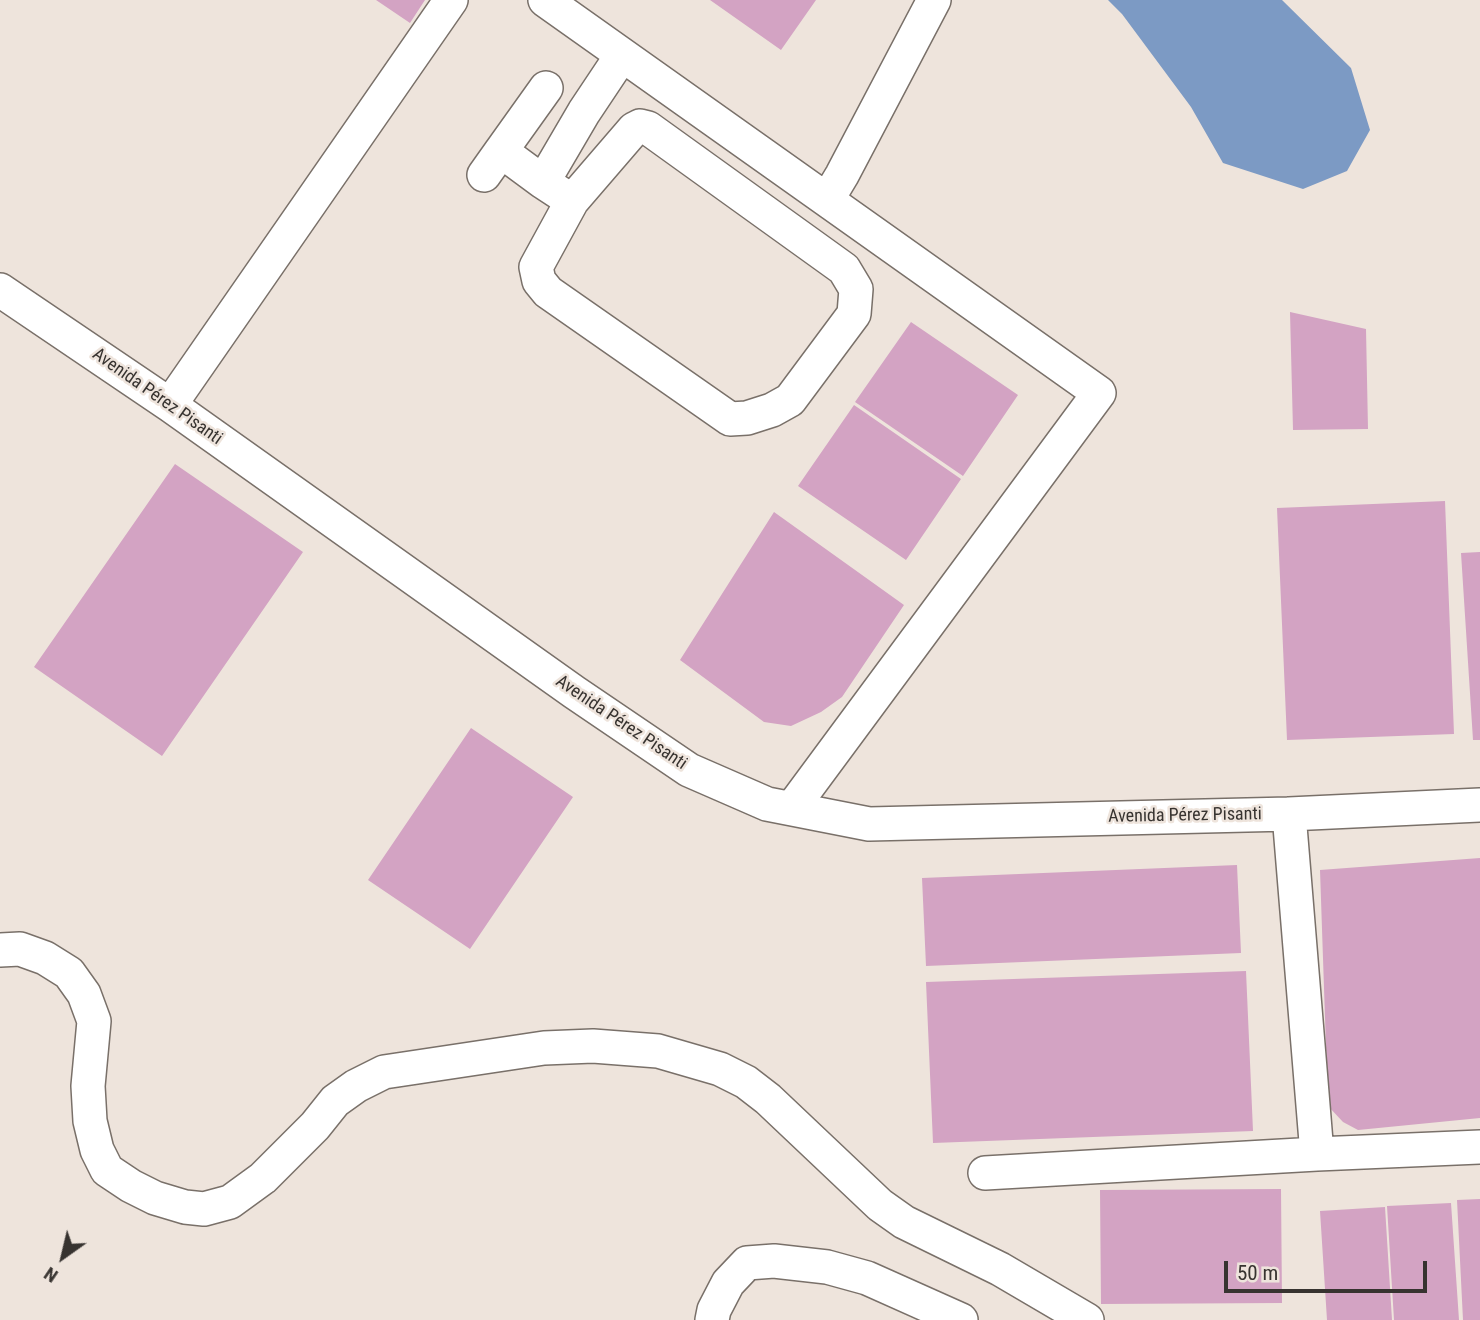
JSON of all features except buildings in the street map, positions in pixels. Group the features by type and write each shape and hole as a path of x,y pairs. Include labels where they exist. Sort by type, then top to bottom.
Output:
{"street":[{"path":"170,405 451,0"},
{"path":"545,0 1099,393 792,808"},
{"path":"827,200 934,0"},
{"path":"543,182 584,112 622,55"},
{"path":"546,88 492,163 543,182 572,201"},
{"path":"640,126 648,128 844,269 856,289 854,314 790,400 772,410 747,418 730,419 548,292 539,281 536,267 572,201 634,129 640,126"},
{"name":"Avenida Pérez Pisanti","path":"0,290 170,405 574,692 689,770 767,803 869,824 1289,814 1480,805"},
{"path":"1289,814 1317,1154"},
{"path":"0,950 20,949 45,958 69,973 85,994 94,1021 88,1086 90,1121 97,1150 107,1170 155,1198 185,1207 204,1209 230,1202 262,1178 315,1126 335,1101 384,1072 544,1048 593,1046 658,1051 720,1069 746,1082 768,1099 880,1205 904,1222 1000,1269 1087,1320"},
{"path":"985,1173 1480,1147"},
{"path":"712,1320 728,1283 747,1263 775,1261 827,1267 867,1278 961,1320"}],"water":[{"path":"1108,0 1282,0 1351,68 1370,130 1347,171 1303,189 1223,163 1191,107 1122,14"}]}
